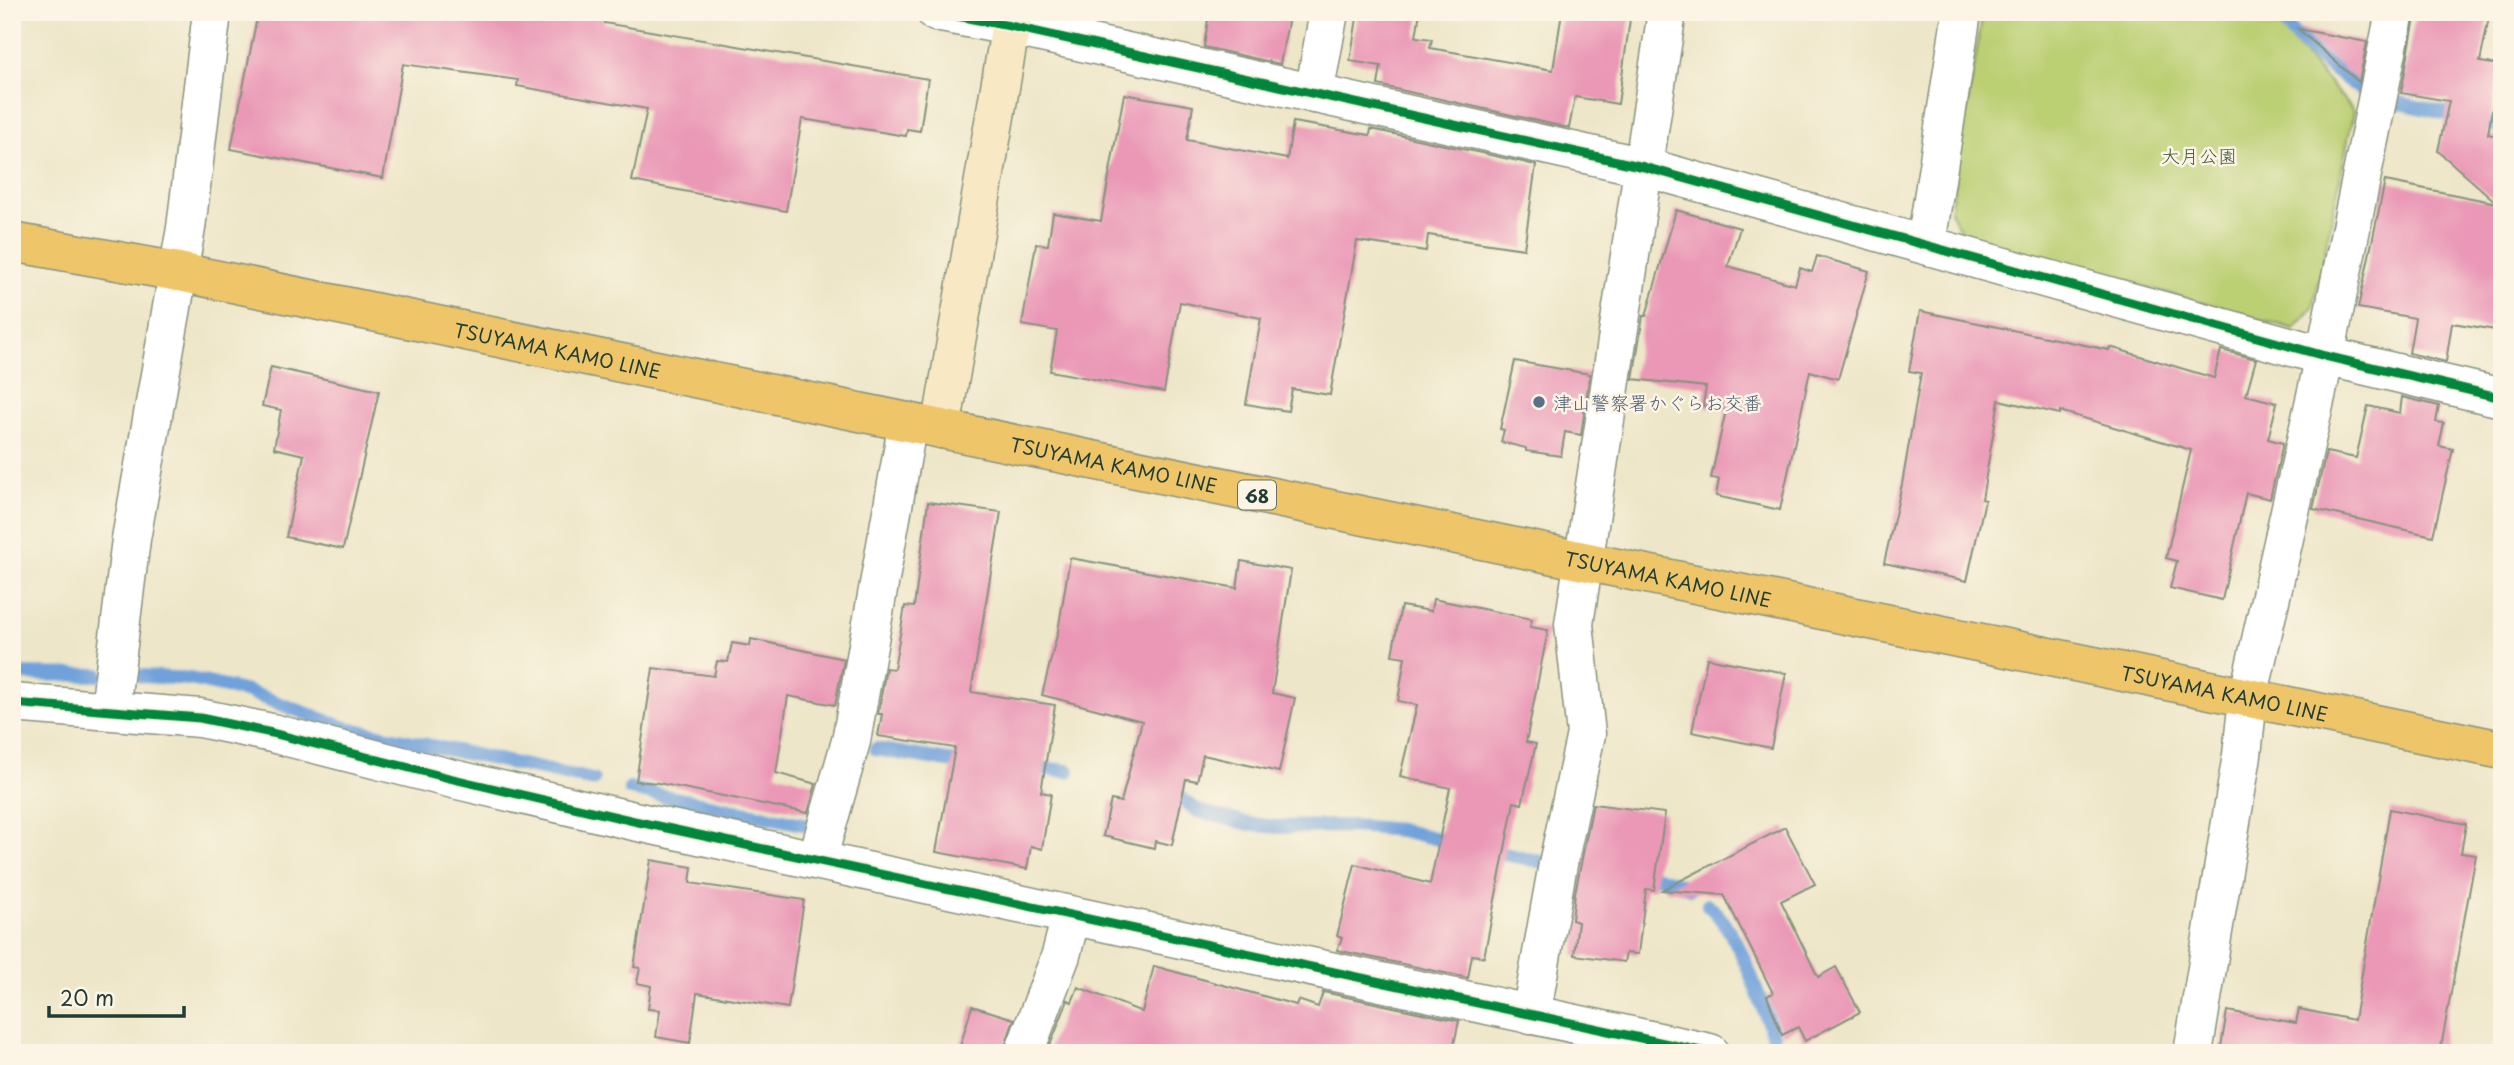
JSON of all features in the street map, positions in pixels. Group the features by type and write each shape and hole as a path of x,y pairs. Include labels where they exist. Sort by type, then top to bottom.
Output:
{"main road":[{"name":"TSUYAMA KAMO LINE","path":"12,242 179,272 2502,750"}],"street":[{"path":"110,710 131,539 179,272 212,12"},
{"path":"936,12 1012,19 1314,94 1644,167 2325,356 2502,398"},
{"path":"1314,94 1329,12"},
{"path":"1531,1016 1558,864 1586,734 1574,624 1667,12"},
{"path":"1926,244 1962,12"},
{"path":"2193,1053 2242,755 2248,698 2325,356 2395,12"},
{"path":"817,860 851,741 925,426 1012,19"},
{"path":"12,703 200,718 515,794 1710,1053"},
{"path":"1024,1053 1061,955 1070,916"}],"green space":[{"name":"大月公園","path":"1983,12 2267,12 2354,111 2313,308 2294,329 1963,235 1950,211"}],"building":[{"path":"258,12 571,12 605,18 604,23 928,79 920,131 907,129 906,136 802,119 786,211 632,181 647,109 517,86 518,80 403,64 383,178 231,149"},
{"path":"1209,12 1290,12 1280,64 1204,47"},
{"path":"1358,12 1420,12 1416,37 1432,39 1430,48 1553,70 1562,12 1631,12 1618,104 1575,97 1569,128 1378,85 1381,66 1350,61"},
{"path":"2416,12 2490,12 2480,62 2500,65 2488,134 2502,137 2502,331 2452,323 2446,362 2409,353 2415,318 2358,308 2385,181 2497,203 2438,151 2449,101 2401,93"},
{"path":"2298,29 2367,42 2359,82"},
{"path":"1124,94 1193,106 1187,140 1287,159 1293,122 1370,135 1371,129 1536,165 1524,249 1428,235 1426,251 1357,241 1330,395 1292,389 1288,411 1246,404 1261,318 1180,302 1164,392 1050,371 1057,331 1022,325 1036,244 1048,245 1053,213 1101,221"},
{"path":"1676,210 1740,228 1728,266 1795,285 1800,268 1812,272 1817,256 1869,271 1838,379 1810,371 1780,510 1716,496 1719,479 1711,478 1726,410 1703,406 1706,387 1633,379 1643,316 1646,316"},
{"path":"1920,311 2109,350 2110,347 2214,378 2221,350 2256,359 2246,395 2277,403 2268,439 2283,443 2270,499 2246,493 2222,600 2170,588 2177,561 2166,558 2191,450 2060,411 2060,414 1999,400 1982,499 1985,500 1967,581 1884,563 1902,484 1921,373 1909,371"},
{"name":"津山警察署かぐらお交番","path":"1515,361 1590,374 1581,435 1565,432 1561,456 1526,451 1526,448 1501,442 1504,430 1500,429"},
{"path":"271,367 379,391 343,549 286,537 304,455 274,448 281,410 262,406"},
{"path":"2402,397 2439,406 2436,422 2444,423 2439,446 2453,449 2433,536 2313,509 2326,452 2356,458 2368,406 2400,413"},
{"path":"928,502 1001,512 971,692 1055,705 1041,792 1051,794 1042,849 1031,846 1027,869 936,852 955,748 878,736 882,714 878,714 886,668 894,669 905,606 914,607"},
{"path":"1070,558 1237,588 1241,561 1291,570 1272,693 1295,698 1279,772 1203,755 1197,781 1186,779 1172,845 1155,841 1154,848 1103,836 1111,800 1121,802 1142,721 1042,695 1058,631"},
{"path":"1433,599 1532,619 1530,627 1548,630 1526,742 1536,744 1522,804 1514,802 1484,957 1472,955 1468,978 1337,950 1342,938 1337,936 1355,864 1430,884 1450,788 1400,776 1417,705 1398,701 1405,657 1392,655 1401,606 1431,611"},
{"path":"751,639 844,659 835,705 788,696 776,773 816,784 808,813 636,781 653,668 714,676 717,661 728,662 732,643 750,646"},
{"path":"1707,658 1786,673 1771,748 1692,732"},
{"path":"1593,804 1665,813 1654,890 1646,889 1638,954 1626,953 1624,962 1574,955 1578,922 1572,920 1575,893"},
{"path":"2390,809 2466,824 2461,853 2476,855 2440,1053 2220,1053 2227,1011 2296,1023 2299,1009 2354,1020"},
{"path":"1785,827 1815,884 1781,901 1818,977 1836,967 1860,1012 1805,1041 1798,1027 1782,1035 1767,996 1773,993 1724,895 1662,890"},
{"path":"651,860 692,867 690,883 804,900 788,1008 697,993 690,1043 656,1037 660,1010 648,1009 651,986 637,983 640,968 634,967"},
{"path":"1154,966 1296,1005 1298,1000 1318,1007 1323,992 1459,1021 1452,1053 1047,1053 1068,1000 1072,1002 1078,987 1142,1012"},
{"path":"972,1006 1014,1019 1003,1053 958,1053"}],"waterway":[{"path":"2275,12 2315,54 2362,90"},
{"path":"2401,103 2502,127"},
{"path":"12,674 98,675"},
{"path":"142,676 190,679 248,692 346,728 593,780"},
{"path":"876,749 972,765"},
{"path":"1026,767 1068,771"},
{"path":"630,789 803,824"},
{"path":"1168,789 1198,811 1249,824 1277,827 1354,826 1400,830 1455,843"},
{"path":"1485,850 1542,862"},
{"path":"1639,874 1658,877 1690,888"},
{"path":"1708,905 1720,917 1739,949 1773,1036"}],"cycle path":[{"path":"936,12 1010,26 1644,167 2325,356 2502,398"},
{"path":"12,703 200,718 634,821 1710,1053"}],"place":[{"name":"津山警察署かぐらお交番","path":"1539,402"}]}
